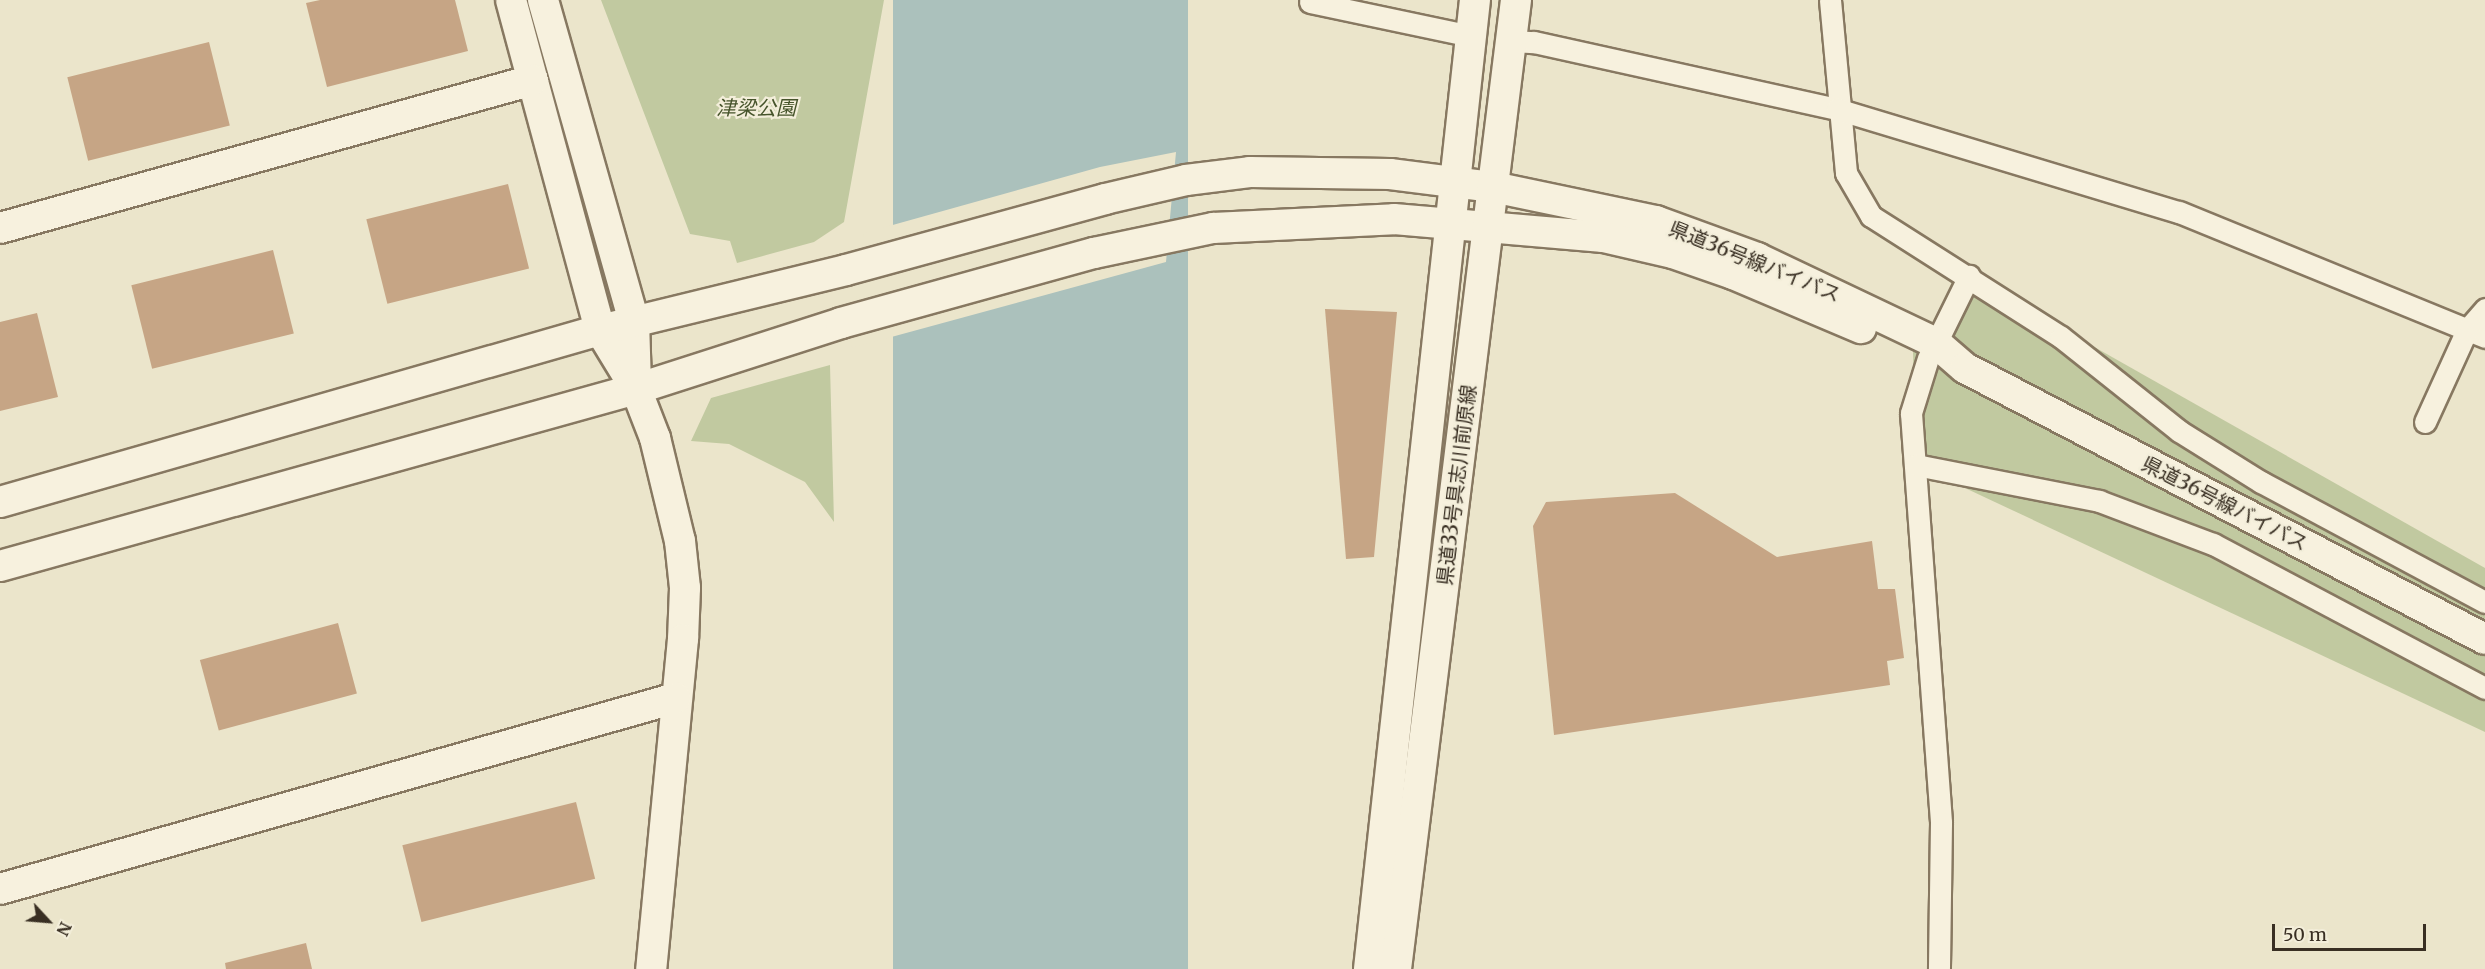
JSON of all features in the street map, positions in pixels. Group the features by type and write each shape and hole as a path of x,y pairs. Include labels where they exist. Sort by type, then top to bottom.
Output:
{"street":[{"path":"511,0 600,330 636,389 655,438 680,541 685,588 651,969"},
{"path":"543,0 634,321 636,389"},
{"name":"県道33号具志川前原線","path":"1369,969 1457,182 1475,0"},
{"name":"県道33号具志川前原線","path":"1396,969 1516,0"},
{"path":"1830,0 1838,109 1846,173 1871,216 2061,336 2179,431 2261,482 2485,602"},
{"path":"1310,2 1472,36"},
{"path":"1512,41 1534,42 1838,109 2179,212 2476,334"},
{"path":"0,228 533,80"},
{"name":"県道36号線バイパス","path":"0,502 600,330 846,270 1186,180 1308,171 1457,182 1493,187 1686,230 1808,280 1942,358 2485,639"},
{"name":"県道36号線バイパス","path":"0,566 636,389 841,323 1179,232 1306,220 1452,222 1637,243 1733,274 1942,358"},
{"path":"1939,969 1941,823 1913,396 1942,358 1969,276"},
{"path":"2425,422 2476,334 2485,309"},
{"path":"1916,465 2099,501 2212,543 2485,688"},
{"path":"0,889 676,698"}],"green space":[{"name":"津梁公園","path":"601,0 884,0 844,222 814,242 737,263 730,241 690,234"},
{"path":"1969,276 2485,568 2485,732 1916,465 1913,352"},
{"path":"830,365 834,522 805,482 729,444 691,441 711,398"}],"water":[{"path":"893,0 1188,0 1188,969 893,969"}],"pier":[{"path":"1176,152 1166,262 851,348 864,233 1100,167"}],"building":[{"path":"320,0 455,0 468,51 327,87 306,3"},
{"path":"209,42 230,125 88,161 67,77"},
{"path":"508,184 529,268 387,304 366,219"},
{"path":"273,250 294,333 152,369 131,285"},
{"path":"1325,309 1397,312 1374,557 1346,559"},
{"path":"37,313 58,397 0,411 0,322"},
{"path":"1675,493 1777,557 1872,541 1878,589 1895,589 1904,658 1887,661 1890,685 1554,735 1533,526 1546,502"},
{"path":"338,623 357,694 219,731 200,660"},
{"path":"576,802 595,879 421,922 402,845"},
{"path":"306,943 312,969 226,969 225,963"}]}
